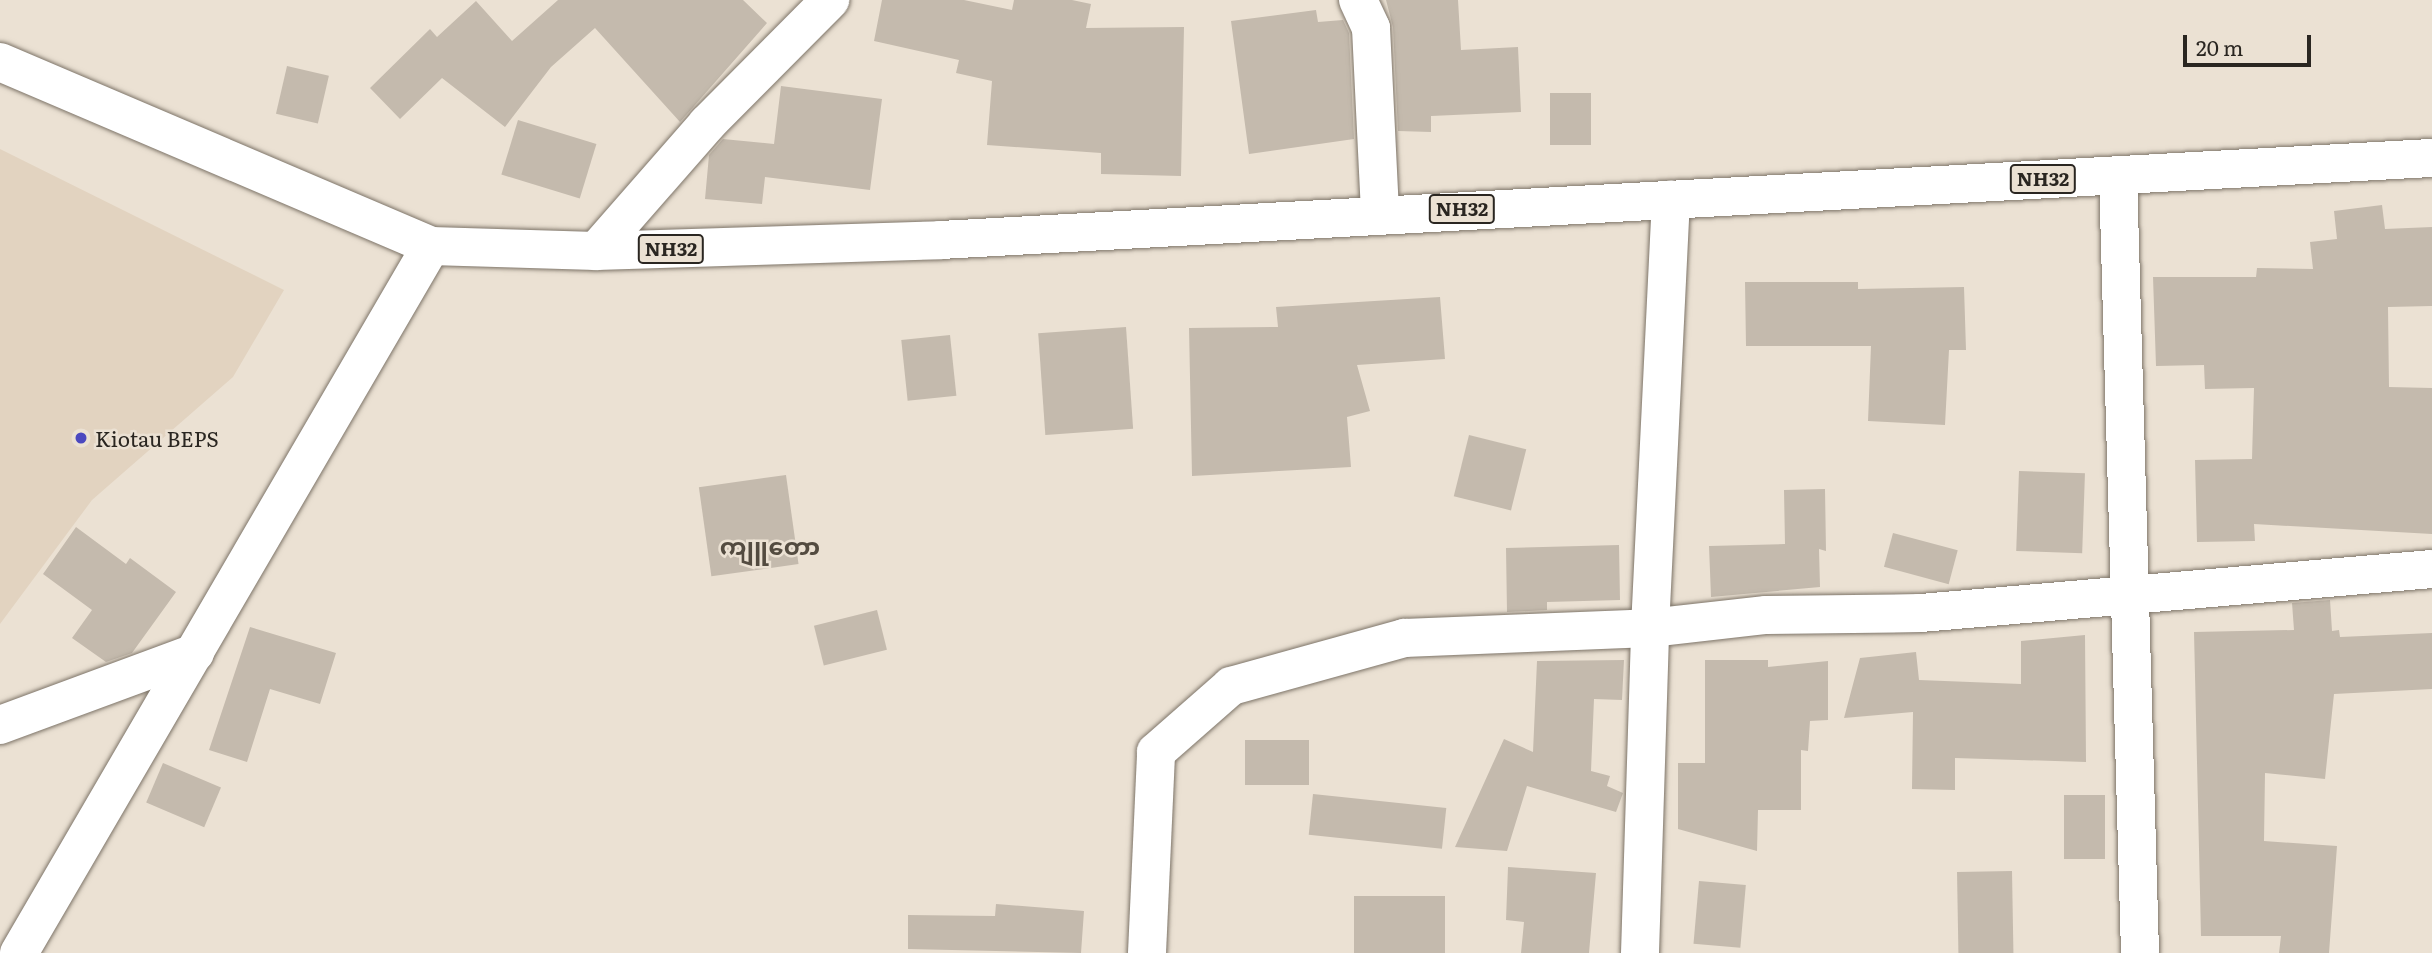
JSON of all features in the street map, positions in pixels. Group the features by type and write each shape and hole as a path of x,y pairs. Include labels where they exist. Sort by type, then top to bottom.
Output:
{"main road":[{"path":"596,251 707,124 830,0"},
{"path":"1358,0 1371,28 1380,213"},
{"name":"NH32","path":"0,62 432,246 596,251 941,240 1380,213 2432,158"},
{"path":"2118,175 2140,953"},
{"path":"1640,953 1663,200"},
{"path":"19,953 432,246"},
{"path":"1147,953 1156,752 1231,685 1404,638 1650,628 1766,615 1921,613 2432,569"},
{"path":"0,725 195,653"}],"shaded area":[{"name":"Kiotau BEPS","path":"0,149 284,290 233,377 92,500 0,624"}],"building":[{"path":"558,0 743,0 767,23 680,122 595,28 551,67 505,127 442,78 400,119 370,88 430,29 437,37 476,1 512,41"},
{"path":"882,0 964,0 1012,10 1014,0 1072,0 1091,4 1086,28 1184,27 1181,176 1101,174 1101,153 987,145 992,81 956,73 959,60 874,41"},
{"path":"1386,0 1458,0 1461,50 1518,47 1521,112 1431,116 1431,132 1398,131 1393,27"},
{"path":"1316,10 1318,22 1343,20 1349,33 1354,139 1249,154 1231,21"},
{"path":"287,66 329,76 318,123 276,114"},
{"path":"781,86 882,99 870,190 765,177 762,204 705,199 709,155 723,139 774,144"},
{"path":"1550,93 1591,93 1591,145 1550,145"},
{"path":"518,120 596,144 580,198 501,175"},
{"path":"2382,205 2385,229 2432,227 2432,306 2388,307 2389,387 2432,388 2432,534 2254,524 2255,541 2197,542 2195,460 2252,459 2254,388 2205,389 2204,365 2156,366 2153,277 2256,277 2257,268 2313,269 2310,242 2337,239 2334,211"},
{"path":"1745,282 1858,282 1858,289 1964,287 1966,350 1949,350 1945,425 1868,421 1871,346 1746,346"},
{"path":"1440,297 1445,359 1357,365 1370,411 1347,417 1351,467 1192,476 1189,328 1278,327 1276,307"},
{"path":"1126,327 1133,429 1045,435 1038,333"},
{"path":"950,335 956,396 908,401 901,340"},
{"path":"1469,435 1526,449 1511,510 1454,496"},
{"path":"2019,471 2085,473 2082,553 2016,551"},
{"path":"786,475 799,564 711,576 699,487"},
{"path":"1825,489 1826,551 1819,549 1820,587 1711,597 1709,546 1785,544 1784,490"},
{"path":"76,527 126,564 130,558 176,592 132,653 106,662 72,638 92,610 43,574"},
{"path":"1893,533 1958,550 1949,584 1884,567"},
{"path":"1619,545 1620,600 1547,602 1547,610 1507,612 1506,548"},
{"path":"2330,600 2332,631 2339,630 2340,637 2432,633 2432,689 2334,694 2325,779 2265,773 2264,841 2337,846 2329,953 2279,953 2281,936 2201,936 2194,632 2294,630 2292,603"},
{"path":"877,610 887,650 824,666 814,626"},
{"path":"250,627 336,653 320,704 270,689 247,762 209,750"},
{"path":"2085,635 2086,762 1955,758 1955,790 1912,789 1913,712 1844,718 1860,658 1916,652 1919,680 2021,684 2021,641"},
{"path":"1624,660 1622,700 1594,699 1591,771 1610,776 1607,786 1623,793 1616,812 1527,786 1507,851 1455,847 1504,739 1533,752 1537,661"},
{"path":"1705,660 1768,660 1768,667 1828,661 1828,720 1810,721 1808,751 1801,750 1801,810 1758,810 1757,851 1678,829 1678,763 1705,763"},
{"path":"1245,740 1309,740 1309,785 1245,785"},
{"path":"163,763 221,788 204,827 146,803"},
{"path":"1313,794 1446,808 1442,849 1309,835"},
{"path":"2064,795 2105,795 2105,859 2064,859"},
{"path":"1508,867 1596,873 1589,953 1521,953 1524,922 1506,920"},
{"path":"2012,871 2013,953 1958,953 1957,872"},
{"path":"1699,881 1746,885 1740,948 1694,944"},
{"path":"1354,896 1445,896 1445,953 1354,953"},
{"path":"996,904 1084,911 1081,953 908,949 908,915 995,916"}],"place":[{"name":"Kiotau BEPS","path":"81,438"}],"district":[{"name":"ကျူတော","path":"770,545"}]}
